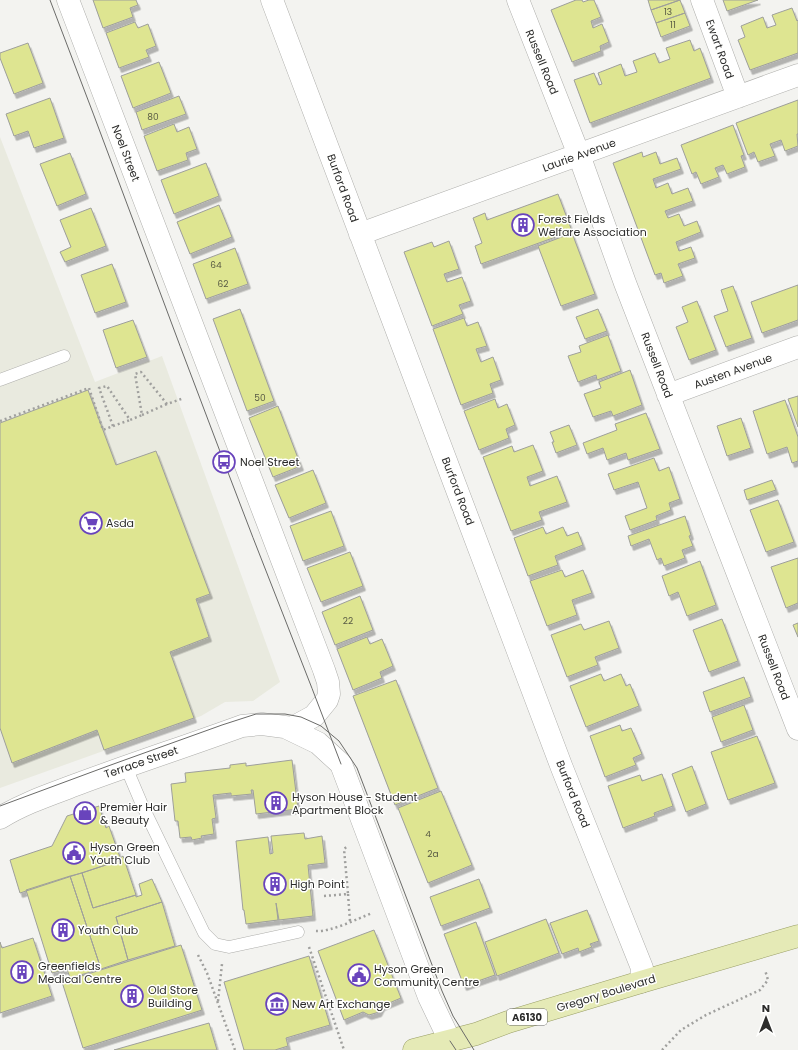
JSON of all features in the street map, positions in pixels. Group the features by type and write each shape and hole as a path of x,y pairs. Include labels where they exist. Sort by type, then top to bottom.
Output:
{"main road":[{"name":"Gregory Boulevard","path":"414,1050 476,1034 508,1022 798,936"}],"street":[{"name":"Noel Street","path":"68,0 328,682 329,694 321,708 314,716 292,728 288,728"},
{"name":"Burford Road","path":"272,0 562,768 642,968 641,982"},
{"name":"Russell Road","path":"518,0 579,155 625,283 798,730"},
{"name":"Ewart Road","path":"702,0 738,97"},
{"name":"Laurie Avenue","path":"360,234 798,75"},
{"name":"Austen Avenue","path":"668,395 798,347"},
{"name":"Terrace Street","path":"0,818 20,807 126,767 242,726 262,724 288,728 318,743 341,764 395,904"},
{"path":"395,904 429,997 450,1041"}],"lane":[{"path":"0,380 64,356"},
{"path":"126,767 143,807 204,933 215,944 229,947 298,932"}],"path":[{"path":"142,415 135,374 141,372 167,404"},
{"path":"113,426 99,388 107,386 130,420"},
{"path":"0,421 89,388 103,430 184,398"},
{"path":"344,864 350,922"},
{"path":"324,896 348,894"},
{"path":"321,932 395,904"},
{"path":"218,1001 223,945"},
{"path":"309,946 344,1050"}],"shaded area":[{"name":"Asda","path":"0,137 95,382 162,356 280,682 253,701 225,702 201,716 0,788"}],"building":[{"path":"93,0 136,0 138,5 130,8 133,17 103,28"},
{"path":"576,0 582,0 583,2 594,0 601,17 591,21 593,28 602,24 609,42 600,46 601,51 572,62 551,10"},
{"path":"648,0 680,0 651,10"},
{"path":"680,0 685,13 656,23 651,10"},
{"path":"723,0 758,0 727,11"},
{"path":"792,8 797,21 798,20 798,53 750,70 738,40 745,37 741,26 763,17 767,28 776,25 772,15"},
{"path":"685,13 690,26 661,37 656,23"},
{"path":"135,22 138,28 148,24 156,46 146,50 149,57 119,68 106,33"},
{"path":"690,40 694,51 700,48 711,78 590,123 574,80 594,73 599,85 602,84 598,73 621,64 625,76 637,72 633,61 655,53 659,63 670,59 666,48"},
{"path":"28,43 43,83 14,94 0,58 0,53"},
{"path":"159,62 171,93 133,108 121,76"},
{"path":"179,96 186,114 142,130 136,112"},
{"path":"50,98 64,138 34,148 28,131 14,136 6,114"},
{"path":"798,100 798,146 785,151 781,140 770,144 775,156 758,162 754,152 748,155 736,123"},
{"path":"174,124 177,132 189,127 197,149 186,153 188,160 157,171 144,136"},
{"path":"733,125 744,155 741,156 745,167 727,174 723,165 715,168 719,177 701,184 696,172 692,174 681,145"},
{"path":"642,152 643,157 656,152 660,164 677,158 681,169 653,179 656,188 668,183 672,194 688,188 693,201 665,211 668,218 679,214 684,226 697,221 701,232 676,242 679,251 691,247 695,258 678,264 683,276 664,283 661,273 655,275 613,163"},
{"path":"70,153 86,194 57,206 40,164"},
{"path":"206,163 219,196 174,214 161,180"},
{"name":"Forest Fields Welfare Association","path":"558,194 572,231 481,264 475,246 482,243 473,218 485,213 487,220"},
{"path":"219,205 232,237 190,254 177,222"},
{"path":"91,208 106,246 65,262 60,252 71,247 60,220"},
{"path":"572,233 595,294 561,306 538,246"},
{"path":"449,241 459,269 444,274 447,282 462,277 471,301 459,305 463,314 432,326 404,252 432,242 434,247"},
{"path":"235,248 248,284 206,299 193,264"},
{"path":"112,264 126,302 95,313 81,275"},
{"path":"798,285 798,320 762,333 751,302"},
{"path":"733,286 752,338 726,347 714,316 728,311 721,290"},
{"path":"697,301 716,350 689,360 676,327 688,322 682,307"},
{"path":"240,309 274,401 247,411 213,319"},
{"path":"598,309 607,331 585,339 576,317"},
{"path":"464,318 467,326 478,322 487,346 476,349 481,362 493,357 501,380 490,384 493,393 461,405 433,329"},
{"path":"133,320 147,357 116,368 103,330"},
{"path":"608,335 621,371 597,380 596,375 578,382 568,356 581,352 579,346"},
{"path":"630,370 642,405 613,416 611,411 593,417 584,394 601,388 599,382"},
{"name":"Asda","path":"88,390 116,465 156,451 210,594 196,599 209,637 170,652 194,718 104,750 97,730 12,763 0,728 0,423"},
{"path":"798,396 798,427 788,399"},
{"path":"495,399 498,408 507,404 515,425 506,429 509,438 479,450 464,411"},
{"path":"785,400 798,437 798,461 792,463 787,447 767,454 753,411"},
{"path":"278,406 301,466 273,477 249,418"},
{"path":"646,413 660,449 628,460 626,453 607,460 603,448 587,454 583,443 617,430 615,424"},
{"path":"741,418 751,448 727,456 717,426"},
{"path":"569,425 577,445 556,453 550,432"},
{"path":"533,445 543,471 527,477 530,486 557,476 567,502 539,512 542,520 511,531 483,457 512,446 514,452"},
{"path":"654,458 659,471 669,467 680,499 669,503 671,510 656,516 657,520 630,530 625,516 647,508 638,482 614,490 608,474"},
{"path":"313,470 326,503 289,518 275,485"},
{"path":"772,480 776,490 747,500 744,490"},
{"path":"778,500 794,542 766,552 750,510"},
{"path":"331,511 344,546 303,561 290,526"},
{"path":"685,516 691,535 689,536 693,546 682,550 685,558 664,566 661,558 657,560 649,539 631,546 628,536"},
{"path":"543,527 546,534 563,527 567,536 578,532 583,545 555,556 558,565 528,576 514,538"},
{"path":"350,552 363,586 321,602 307,568"},
{"path":"798,558 798,603 786,608 771,567"},
{"path":"700,561 716,605 687,616 678,592 669,596 662,576"},
{"path":"562,570 565,577 583,570 592,593 572,600 577,615 547,626 530,581"},
{"path":"360,596 373,630 335,645 322,612"},
{"path":"722,619 738,661 709,672 693,630"},
{"path":"609,621 619,648 595,657 598,665 567,677 551,635 581,624 584,630"},
{"path":"798,623 798,637 793,625"},
{"path":"367,637 370,644 382,639 393,666 380,672 382,678 353,690 337,649"},
{"path":"601,674 604,681 621,674 626,686 630,684 639,706 586,727 570,686"},
{"path":"744,677 751,697 710,712 703,692"},
{"path":"396,680 438,788 395,805 353,696"},
{"path":"744,705 753,730 721,742 712,717"},
{"path":"620,725 622,731 631,728 642,754 633,758 636,765 605,777 590,736"},
{"path":"757,736 775,783 728,800 711,752"},
{"name":"Hyson House - Student Apartment Block","path":"292,760 298,809 256,814 253,790 251,790 252,794 231,796 231,793 213,795 216,818 212,819 214,834 201,836 202,838 192,840 191,837 180,838 178,821 175,821 171,784 186,782 185,773 230,768 230,765 246,763 246,766"},
{"path":"692,766 706,804 686,812 672,774"},
{"path":"662,774 673,806 654,813 655,816 623,828 608,786 640,775 642,781"},
{"path":"441,791 472,865 428,883 398,808"},
{"name":"Hyson Green Youth Club","path":"99,806 106,828 109,826 121,860 20,893 10,860 52,846 67,816"},
{"name":"High Point","path":"304,833 305,839 322,836 325,863 308,865 313,916 279,920 276,903 278,920 246,924 243,910 236,841 268,837 270,854 273,853 271,836"},
{"name":"Youth Club","path":"123,856 136,895 93,908 82,873 121,860 120,858"},
{"name":"Youth Club","path":"82,873 93,908 136,895 136,897 142,895 139,884 152,879 162,902 116,917 128,960 101,969 70,876"},
{"name":"Youth Club","path":"70,876 101,969 70,978 67,969 52,973 26,890"},
{"path":"479,879 490,908 441,926 430,897"},
{"path":"162,902 175,946 128,960 116,917"},
{"path":"587,910 599,941 590,944 592,947 579,952 578,948 562,954 550,923"},
{"path":"546,919 559,953 497,976 485,942"},
{"path":"476,922 495,975 464,986 444,934"},
{"name":"Hyson Green Community Centre","path":"374,930 401,998 382,1006 379,1012 369,1015 363,1012 344,1020 318,951"},
{"name":"Greenfields Medical Centre","path":"33,938 52,996 0,1013 0,942 2,948"},
{"name":"Old Store Building","path":"181,945 202,1010 83,1048 62,982"},
{"name":"New Art Exchange","path":"309,956 330,1025 286,1038 288,1046 275,1050 244,1050 224,982"},
{"path":"209,1023 217,1050 114,1050"}],"tram line":[{"path":"50,0 238,500 341,764"},
{"path":"0,806 256,714 285,714 301,717 321,726 339,741 357,768 442,991 453,1016 474,1050"},
{"path":"450,1041 456,1050"}],"place":[{"name":"Forest Fields Welfare Association","path":"523,225"},
{"name":"Noel Street","path":"224,462"},
{"name":"Asda","path":"91,523"},
{"name":"Hyson House - Student Apartment Block","path":"276,803"},
{"name":"Premier Hair & Beauty","path":"85,813"},
{"name":"Hyson Green Youth Club","path":"74,853"},
{"name":"High Point","path":"275,884"},
{"name":"Youth Club","path":"63,930"},
{"name":"Greenfields Medical Centre","path":"22,972"},
{"name":"Hyson Green Community Centre","path":"359,975"},
{"name":"Old Store Building","path":"132,996"},
{"name":"New Art Exchange","path":"277,1004"}]}
